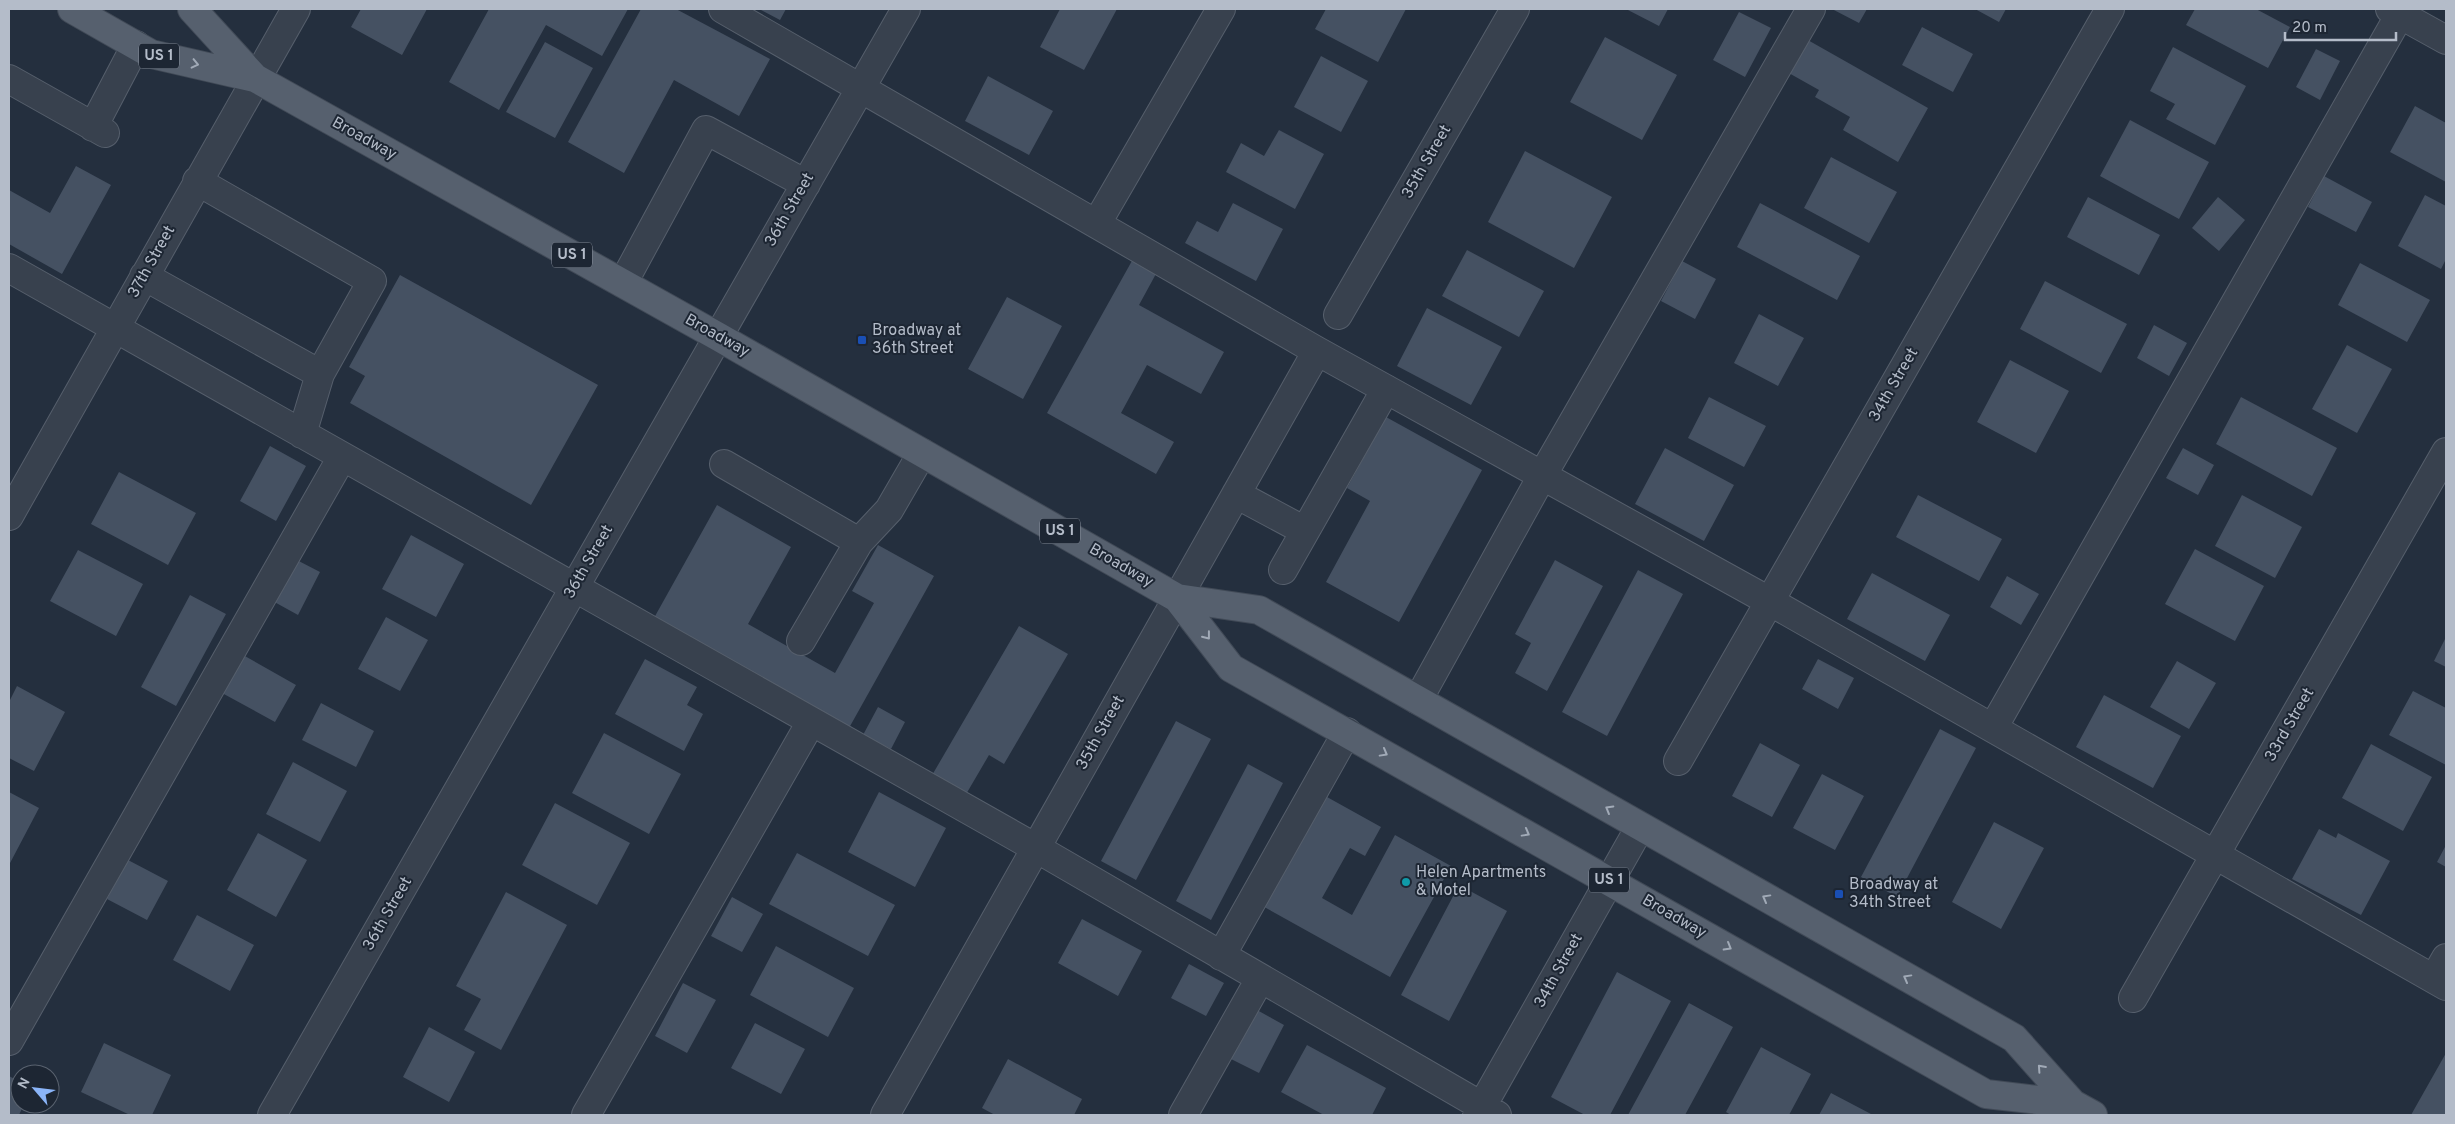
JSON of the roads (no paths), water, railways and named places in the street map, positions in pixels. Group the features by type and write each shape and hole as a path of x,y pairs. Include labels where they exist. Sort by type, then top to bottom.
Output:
{"main road":[{"name":"Broadway","path":"72,9 152,54 255,78 717,336 1177,598 1259,610 2014,1038 2078,1112"},
{"name":"Broadway","path":"192,9 255,78"},
{"name":"Broadway","path":"1177,598 1231,668 1610,880 1986,1094 2078,1112"}],"street":[{"name":"37th Street","path":"9,516 255,78 296,9"},
{"path":"722,9 1317,351 1769,601 2215,854 2442,974"},
{"name":"36th Street","path":"272,1115 906,9"},
{"path":"1097,224 1220,9"},
{"name":"35th Street","path":"1338,315 1515,9"},
{"path":"1418,700 1542,476 1811,9"},
{"name":"34th Street","path":"1678,761 2110,9"},
{"path":"1993,728 2398,11 2446,40"},
{"path":"9,79 99,130 136,45"},
{"path":"623,283 706,130 806,184"},
{"path":"197,181 372,281 320,374 302,434"},
{"path":"9,268 1036,848 1486,1112"},
{"path":"144,276 320,374"},
{"name":"35th Street","path":"885,1115 1317,351"},
{"path":"1283,570 1386,389"},
{"name":"33rd Street","path":"2133,998 2446,452"},
{"path":"801,641 859,542 889,510 922,453"},
{"path":"9,1041 342,457"},
{"path":"724,464 859,542"},
{"path":"1236,494 1305,531"},
{"path":"586,1115 811,722"},
{"path":"1221,956 1347,732"},
{"name":"34th Street","path":"1486,1112 1640,827"},
{"path":"1183,1115 1260,979"}],"place":[{"name":"Broadway at 36th Street","path":"862,340"},
{"name":"Helen Apartments & Motel","path":"1406,882"},
{"name":"Broadway at 34th Street","path":"1839,894"}]}
